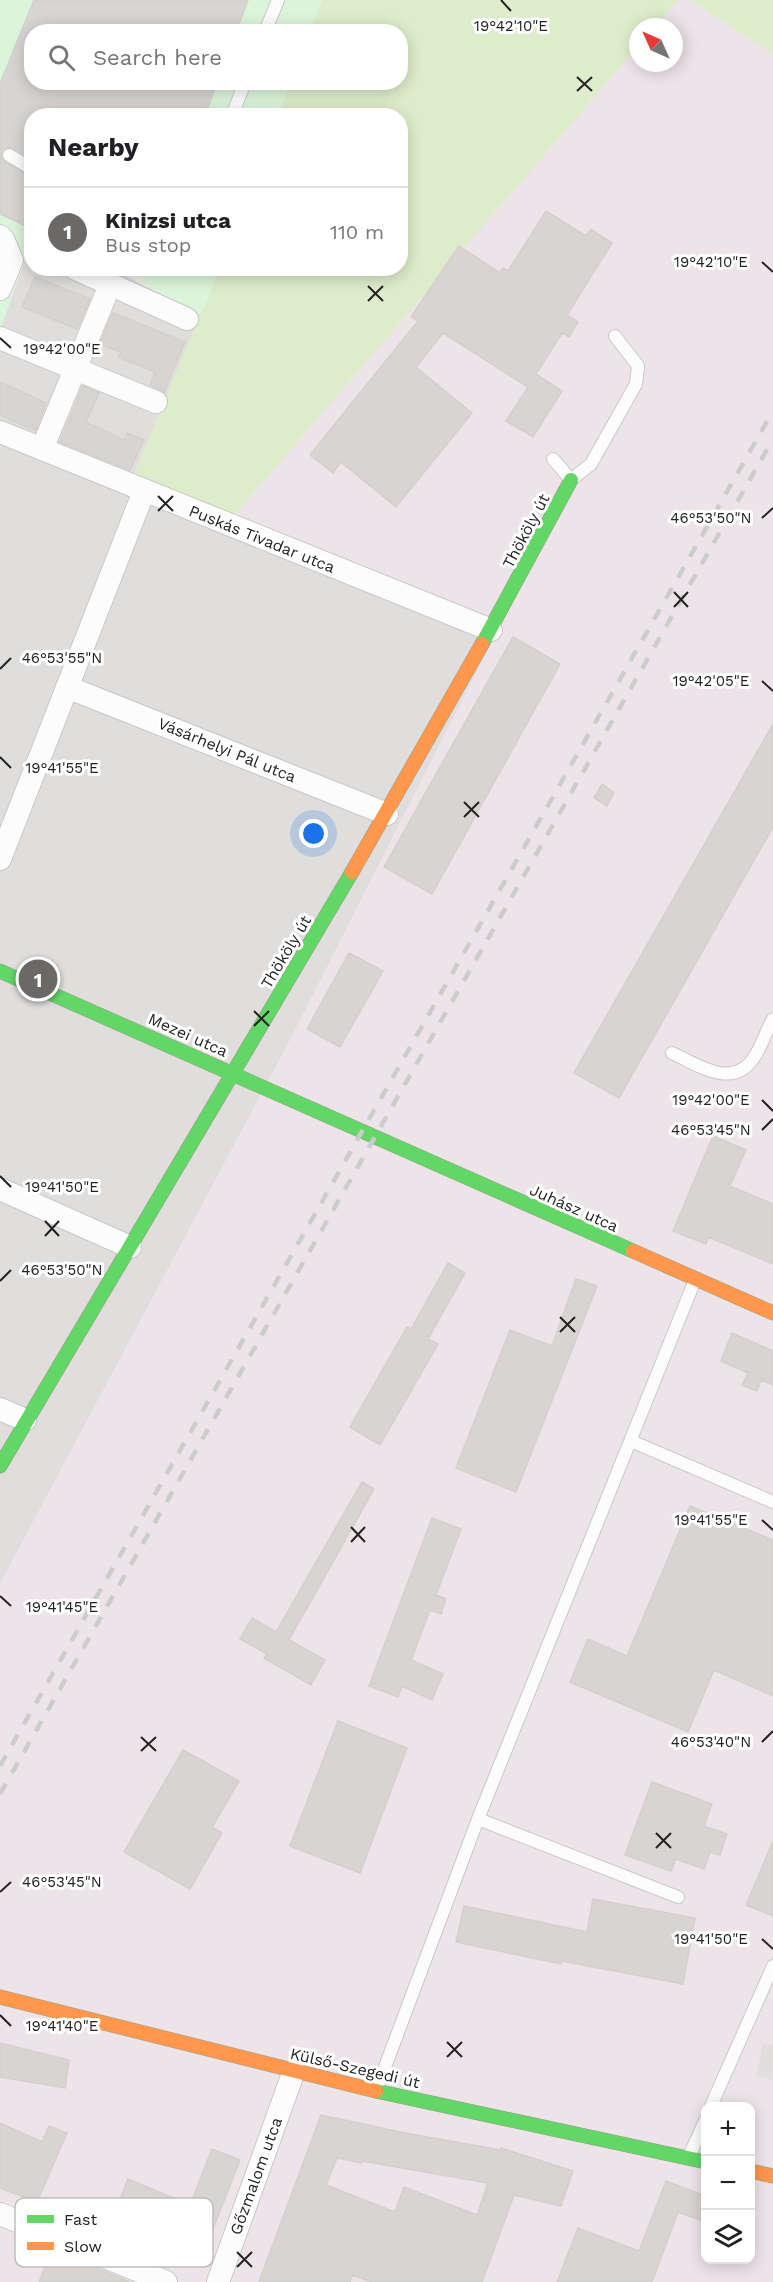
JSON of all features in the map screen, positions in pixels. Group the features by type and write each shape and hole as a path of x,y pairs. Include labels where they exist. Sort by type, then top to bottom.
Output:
{"street":[{"path":"0,236 22,257 0,289"},
{"path":"91,276 187,319"},
{"path":"42,449 110,285"},
{"path":"0,338 156,402"},
{"name":"Puskás Tivadar utca","path":"0,432 491,630"},
{"name":"Thököly út","path":"0,1466 387,814 491,630 571,480"},
{"path":"0,859 144,492"},
{"name":"Vásárhelyi Pál utca","path":"67,687 387,814"},
{"name":"Mezei utca","path":"0,971 363,1130"},
{"name":"Juhász utca","path":"363,1130 773,1313"},
{"path":"0,1189 130,1247"},
{"path":"0,1408 26,1420"},
{"name":"Külső-Szegedi út","path":"0,1996 376,2091 701,2161"},
{"name":"Gőzmalom utca","path":"218,2282 294,2071"},
{"path":"755,2172 773,2176"},
{"path":"0,2214 15,2220"},
{"path":"129,2267 166,2282"}],"lane":[{"path":"268,24 278,0"},
{"path":"235,108 242,90"},
{"path":"9,155 24,164"},
{"path":"552,459 571,480 591,464 636,384 638,366 615,336"},
{"path":"672,1053 725,1075 742,1070 754,1058 773,1018"},
{"path":"376,2091 478,1819 695,1280"},
{"path":"631,1441 773,1502"},
{"path":"478,1819 678,1897"},
{"path":"713,2102 773,1966"},
{"path":"688,2158 701,2128"}],"shaded area":[{"path":"678,0 690,0 773,54 773,2282 0,2282 0,1584 288,1044 496,634 234,516 629,56 629,72 683,72 683,18 663,18"},
{"path":"24,263 24,276 126,276 201,315 131,481 496,634 288,1044 0,1584 0,330"},
{"path":"763,2043 773,2045 773,2080 756,2076"}],"green space":[{"path":"0,0 34,0 24,24 0,84"},
{"path":"248,0 322,0 313,24 239,24"},
{"path":"322,0 678,0 663,18 629,18 629,56 234,516 131,481 216,276 408,276 408,108 281,108 287,90 408,90 408,24 313,24"},
{"path":"690,0 773,0 773,54"},
{"path":"214,90 287,90 281,108 208,108"},
{"path":"0,214 24,225 24,263 0,330"},
{"path":"144,276 216,276 201,315 142,283"}],"building":[{"path":"34,0 248,0 239,24 24,24"},
{"path":"24,25 24,90 214,90 208,108 24,108 24,155 10,147 2,150 1,155 5,162 24,173 24,225 0,214 0,84"},
{"path":"546,211 586,236 591,229 612,243 567,315 578,322 569,337 562,333 536,374 562,391 533,437 506,421 528,387 443,333 416,367 472,413 396,507 341,462 333,473 310,455 418,321 411,317 459,246 500,273 503,268 508,271"},
{"path":"35,277 90,299 77,329 22,307"},
{"path":"113,313 185,342 164,392 150,385 155,372 118,357 121,352 100,344"},
{"path":"0,382 46,403 35,431 0,415"},
{"path":"83,386 99,393 86,422 124,440 127,433 144,440 130,470 60,442"},
{"path":"513,637 560,664 432,894 384,867"},
{"path":"773,724 773,827 619,1098 574,1073"},
{"path":"602,784 614,793 607,806 594,798"},
{"path":"349,953 383,971 340,1047 307,1029"},
{"path":"713,1136 746,1150 730,1186 773,1204 773,1264 708,1237 706,1244 673,1231"},
{"path":"448,1263 465,1273 428,1339 438,1344 380,1445 350,1427 407,1327 411,1329"},
{"path":"576,1279 597,1286 516,1492 456,1468 510,1330 552,1346"},
{"path":"732,1333 773,1351 773,1385 761,1380 757,1391 742,1385 748,1373 721,1361"},
{"path":"362,1482 374,1489 289,1640 325,1660 311,1685 264,1658 267,1654 240,1639 252,1618 276,1632"},
{"path":"690,1506 773,1540 773,1696 714,1670 688,1732 570,1682 588,1639 627,1656"},
{"path":"432,1518 461,1529 436,1595 446,1599 441,1614 430,1610 411,1660 443,1674 432,1700 402,1686 398,1697 369,1686"},
{"path":"338,1721 407,1748 360,1873 290,1846"},
{"path":"183,1750 239,1781 212,1827 222,1833 190,1889 124,1852"},
{"path":"652,1782 712,1804 704,1826 727,1834 720,1855 710,1852 704,1869 676,1859 671,1871 625,1855"},
{"path":"773,1841 773,1916 746,1905"},
{"path":"593,1899 695,1918 683,1984 562,1961 561,1964 456,1942 464,1906 587,1932"},
{"path":"0,2043 69,2060 65,2088 0,2077"},
{"path":"321,2115 405,2133 501,2150 501,2148 573,2171 561,2206 514,2195 482,2282 372,2282 352,2275 350,2282 259,2282","holes":["337,2158 361,2163 362,2161 488,2183 477,2215 404,2187 395,2212 326,2185"]},
{"path":"0,2123 42,2142 49,2126 67,2133 39,2198 26,2198 0,2188"},
{"path":"212,2149 240,2160 213,2229 213,2198 193,2198"},
{"path":"128,2179 173,2198 121,2198"},
{"path":"666,2181 701,2194 701,2221 678,2212 652,2282 557,2282 578,2228 639,2251"},
{"path":"45,2267 94,2267 130,2282 39,2282"}],"railway":[{"path":"0,1766 773,411"},
{"path":"0,1794 773,439"}],"traffic: fast":[{"path":"482,644 571,480"},
{"path":"0,1466 352,872"},
{"path":"0,971 633,1251"},
{"path":"376,2091 701,2161"}],"traffic: slow":[{"path":"352,872 482,644"},
{"path":"633,1251 773,1313"},
{"path":"0,1997 376,2091"},
{"path":"755,2172 773,2176"}],"place":[{"name":"Kinizsi utca","path":"38,979"}]}
